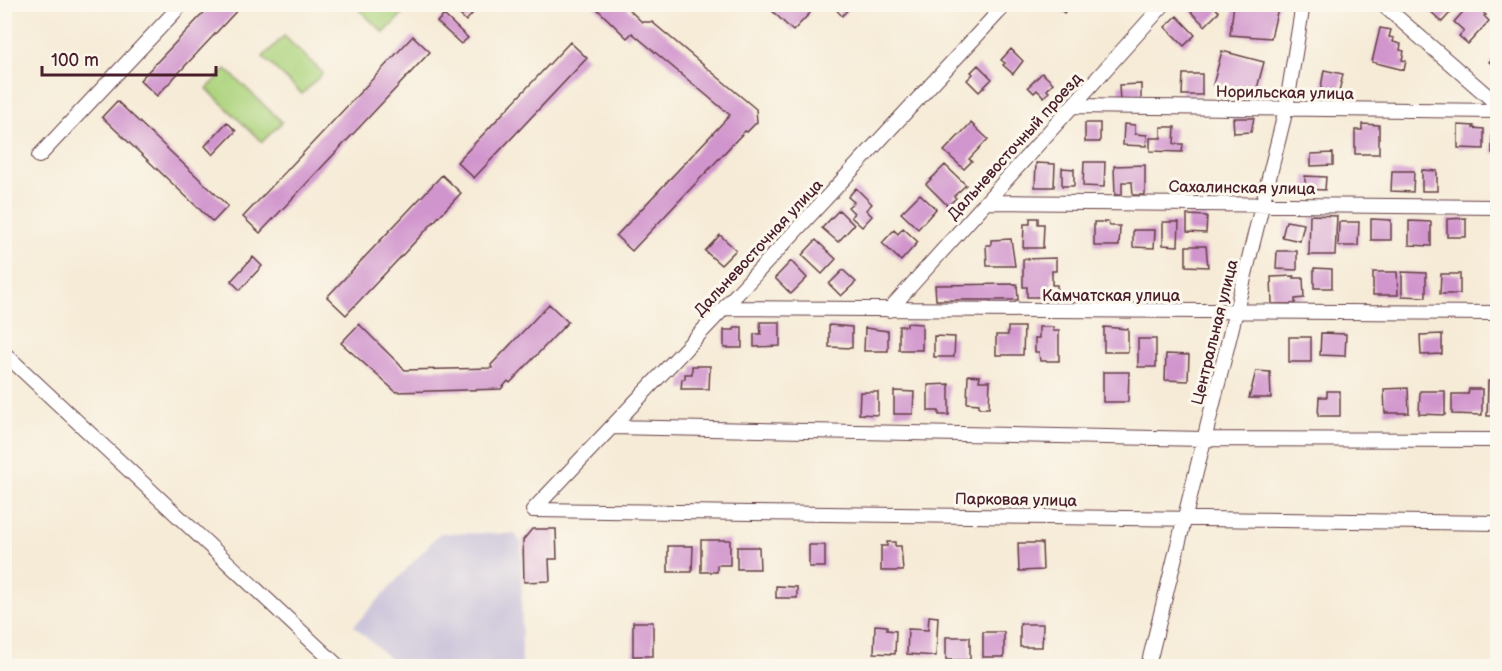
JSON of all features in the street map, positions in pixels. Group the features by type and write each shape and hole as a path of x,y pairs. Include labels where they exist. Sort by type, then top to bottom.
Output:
{"street":[{"path":"39,156 182,4"},
{"name":"Дальневосточная улица","path":"533,510 1006,4"},
{"name":"Дальневосточный проезд","path":"889,310 1164,4"},
{"name":"Центральная улица","path":"1148,666 1286,109 1303,4"},
{"path":"1382,4 1497,105"},
{"name":"Норильская улица","path":"1073,106 1497,111"},
{"name":"Сахалинская улица","path":"987,202 1497,207"},
{"name":"Камчатская улица","path":"724,308 1497,314"},
{"path":"4,353 338,666"},
{"path":"612,427 1204,439 1497,440"},
{"name":"Парковая улица","path":"533,510 1497,523"}],"shaded area":[{"path":"440,533 515,534 521,542 522,666 398,666 354,626"}],"green space":[{"path":"354,5 411,5 384,33"},
{"path":"284,36 323,73 302,94 263,57"},
{"path":"226,69 282,122 262,142 207,89"}],"building":[{"path":"212,4 243,4 157,96 140,80"},
{"path":"456,4 473,4 473,13 466,21 455,10"},
{"path":"592,4 623,4 642,22 652,22 756,109 757,122 747,132 745,131 632,251 616,236 730,115 632,33 627,38"},
{"path":"765,4 801,4 810,13 793,31"},
{"path":"831,4 853,4 842,16"},
{"path":"1054,4 1071,4 1064,13"},
{"path":"1188,4 1212,4 1219,12 1205,26 1186,7"},
{"path":"1234,4 1279,4 1271,38 1230,35"},
{"path":"1433,4 1458,4 1442,22 1428,9"},
{"path":"1470,4 1474,4 1489,21 1468,44 1459,36 1464,31 1454,22"},
{"path":"444,15 468,38 461,44 437,22"},
{"path":"1177,16 1195,35 1184,46 1165,27"},
{"path":"1380,28 1391,30 1389,37 1394,38 1393,42 1401,44 1400,50 1404,51 1402,60 1406,61 1404,70 1372,62"},
{"path":"413,36 430,52 260,233 243,217"},
{"path":"570,42 587,58 474,178 457,162"},
{"path":"1011,49 1023,61 1013,74 1001,60"},
{"path":"1222,51 1264,62 1255,96 1213,85"},
{"path":"1498,52 1498,69 1489,62"},
{"path":"978,65 992,79 979,92 967,80"},
{"path":"1324,70 1343,74 1338,96 1320,93"},
{"path":"1042,73 1053,83 1044,97 1037,90 1034,93 1028,87"},
{"path":"1183,74 1202,74 1202,95 1182,95"},
{"path":"1141,84 1141,102 1120,102 1119,85"},
{"path":"117,101 228,206 213,222 102,117"},
{"path":"1233,118 1254,118 1251,132 1234,133"},
{"path":"227,122 236,131 213,155 205,146"},
{"path":"971,123 988,139 969,159 972,161 964,169 944,151"},
{"path":"1085,123 1100,123 1100,142 1085,142"},
{"path":"1124,124 1135,125 1135,134 1147,135 1146,146 1123,145"},
{"path":"1362,124 1379,125 1379,154 1355,154 1355,130 1362,130"},
{"path":"1458,125 1484,129 1484,149 1458,148"},
{"path":"1161,127 1175,127 1174,144 1183,144 1182,152 1150,151 1150,138 1161,138"},
{"path":"1492,136 1498,136 1498,153 1492,153"},
{"path":"1333,153 1333,165 1311,166 1311,154"},
{"path":"1084,162 1105,162 1104,187 1083,186"},
{"path":"1036,163 1055,164 1054,187 1035,187"},
{"path":"945,165 966,185 954,196 956,198 948,206 926,184"},
{"path":"1145,165 1145,195 1133,195 1132,182 1122,182 1122,195 1115,195 1114,166"},
{"path":"1062,168 1074,169 1074,186 1062,186"},
{"path":"1422,170 1437,171 1437,191 1422,191"},
{"path":"1392,171 1414,171 1413,192 1391,191"},
{"path":"442,175 461,193 346,315 327,297"},
{"path":"1305,176 1326,177 1325,190 1305,189"},
{"path":"856,188 872,204 866,210 872,216 862,227 851,217 854,213 848,207 854,202 848,197"},
{"path":"920,194 936,209 918,229 901,213"},
{"path":"839,210 854,225 838,242 822,228"},
{"path":"1187,215 1207,216 1206,233 1187,232"},
{"path":"1310,215 1337,216 1335,255 1309,255"},
{"path":"1030,218 1038,218 1038,224 1044,224 1043,248 1023,248 1024,224 1030,224"},
{"path":"1466,218 1466,237 1447,237 1447,219"},
{"path":"1371,219 1391,220 1391,240 1371,240"},
{"path":"1286,221 1304,224 1300,241 1282,237"},
{"path":"1409,221 1431,222 1431,246 1409,245"},
{"path":"1094,222 1108,222 1110,226 1120,226 1119,246 1094,246"},
{"path":"1163,222 1179,222 1178,246 1163,245"},
{"path":"1339,222 1359,222 1358,246 1338,246"},
{"path":"903,228 918,242 901,261 882,243 894,230 898,234"},
{"path":"1133,230 1155,230 1154,248 1133,247"},
{"path":"720,235 736,250 721,265 705,251"},
{"path":"1011,239 1015,266 987,266 986,245 991,245 991,240"},
{"path":"816,240 836,259 822,274 802,255"},
{"path":"1186,246 1206,246 1208,267 1186,266"},
{"path":"1277,251 1297,251 1297,270 1276,269"},
{"path":"253,257 262,266 240,290 231,281"},
{"path":"1056,258 1056,271 1052,271 1052,285 1057,285 1057,297 1027,297 1027,287 1023,287 1023,259"},
{"path":"791,261 807,278 791,294 775,278"},
{"path":"1314,268 1332,269 1332,288 1314,288"},
{"path":"843,270 856,282 841,296 829,284"},
{"path":"1373,272 1397,272 1398,295 1373,295"},
{"path":"1402,272 1426,273 1426,297 1402,296"},
{"path":"1441,274 1460,274 1460,294 1440,294"},
{"path":"1294,276 1294,278 1303,278 1304,298 1295,299 1295,304 1272,304 1271,277"},
{"path":"1017,284 1018,300 936,300 935,285"},
{"path":"549,304 568,322 510,383 508,381 501,389 396,392 341,343 359,324 405,370 492,368 491,365"},
{"path":"760,322 780,322 780,346 754,347 754,334 761,334"},
{"path":"907,323 922,324 922,350 899,350 899,326 907,326"},
{"path":"829,325 852,327 852,348 829,347"},
{"path":"734,327 742,327 742,348 724,348 724,330 734,330"},
{"path":"1008,327 1024,327 1023,355 996,355 996,335 1008,335"},
{"path":"1039,327 1053,327 1053,331 1059,331 1059,361 1040,361 1039,352 1035,352 1035,338 1039,338"},
{"path":"1104,327 1128,329 1128,352 1104,352"},
{"path":"865,328 888,331 888,351 864,351"},
{"path":"1321,333 1346,334 1345,356 1320,355"},
{"path":"1442,334 1442,354 1421,355 1420,335"},
{"path":"934,336 955,337 954,357 934,357"},
{"path":"1289,337 1311,337 1311,362 1289,362"},
{"path":"1138,339 1156,339 1156,367 1138,367"},
{"path":"1166,354 1189,355 1188,381 1165,380"},
{"path":"692,366 710,366 709,389 681,389 685,374 692,374"},
{"path":"1256,371 1270,372 1271,398 1249,398"},
{"path":"1103,372 1129,372 1128,402 1103,402"},
{"path":"968,375 980,376 979,381 990,381 989,408 979,408 979,404 967,403"},
{"path":"1488,381 1498,381 1498,416 1487,416"},
{"path":"949,384 949,415 939,415 939,411 928,411 928,385"},
{"path":"1408,388 1409,413 1385,413 1384,389"},
{"path":"1469,389 1482,389 1482,415 1452,414 1452,394 1468,394"},
{"path":"894,391 914,392 913,414 894,414"},
{"path":"1327,391 1340,391 1340,416 1318,416 1319,397 1327,397"},
{"path":"1420,391 1445,391 1445,415 1419,414"},
{"path":"860,392 878,392 878,415 859,414"},
{"path":"532,529 556,529 557,559 549,559 550,581 524,582 523,540"},
{"path":"701,540 730,540 730,565 717,565 717,572 701,572"},
{"path":"887,542 895,542 895,546 901,546 903,571 881,571 881,546 887,546"},
{"path":"1018,543 1042,543 1043,570 1019,571"},
{"path":"809,545 825,545 825,567 809,567"},
{"path":"668,546 693,546 692,572 668,572"},
{"path":"737,547 759,547 760,569 737,569"},
{"path":"776,586 797,587 797,598 776,598"},
{"path":"929,616 938,617 936,656 907,654 908,629 928,630"},
{"path":"633,622 653,622 653,656 633,656"},
{"path":"1020,624 1043,624 1042,647 1020,647"},
{"path":"875,625 887,626 887,630 896,631 895,654 874,653"},
{"path":"983,632 1004,632 1004,657 983,657"},
{"path":"946,637 970,637 970,660 946,660"}]}
